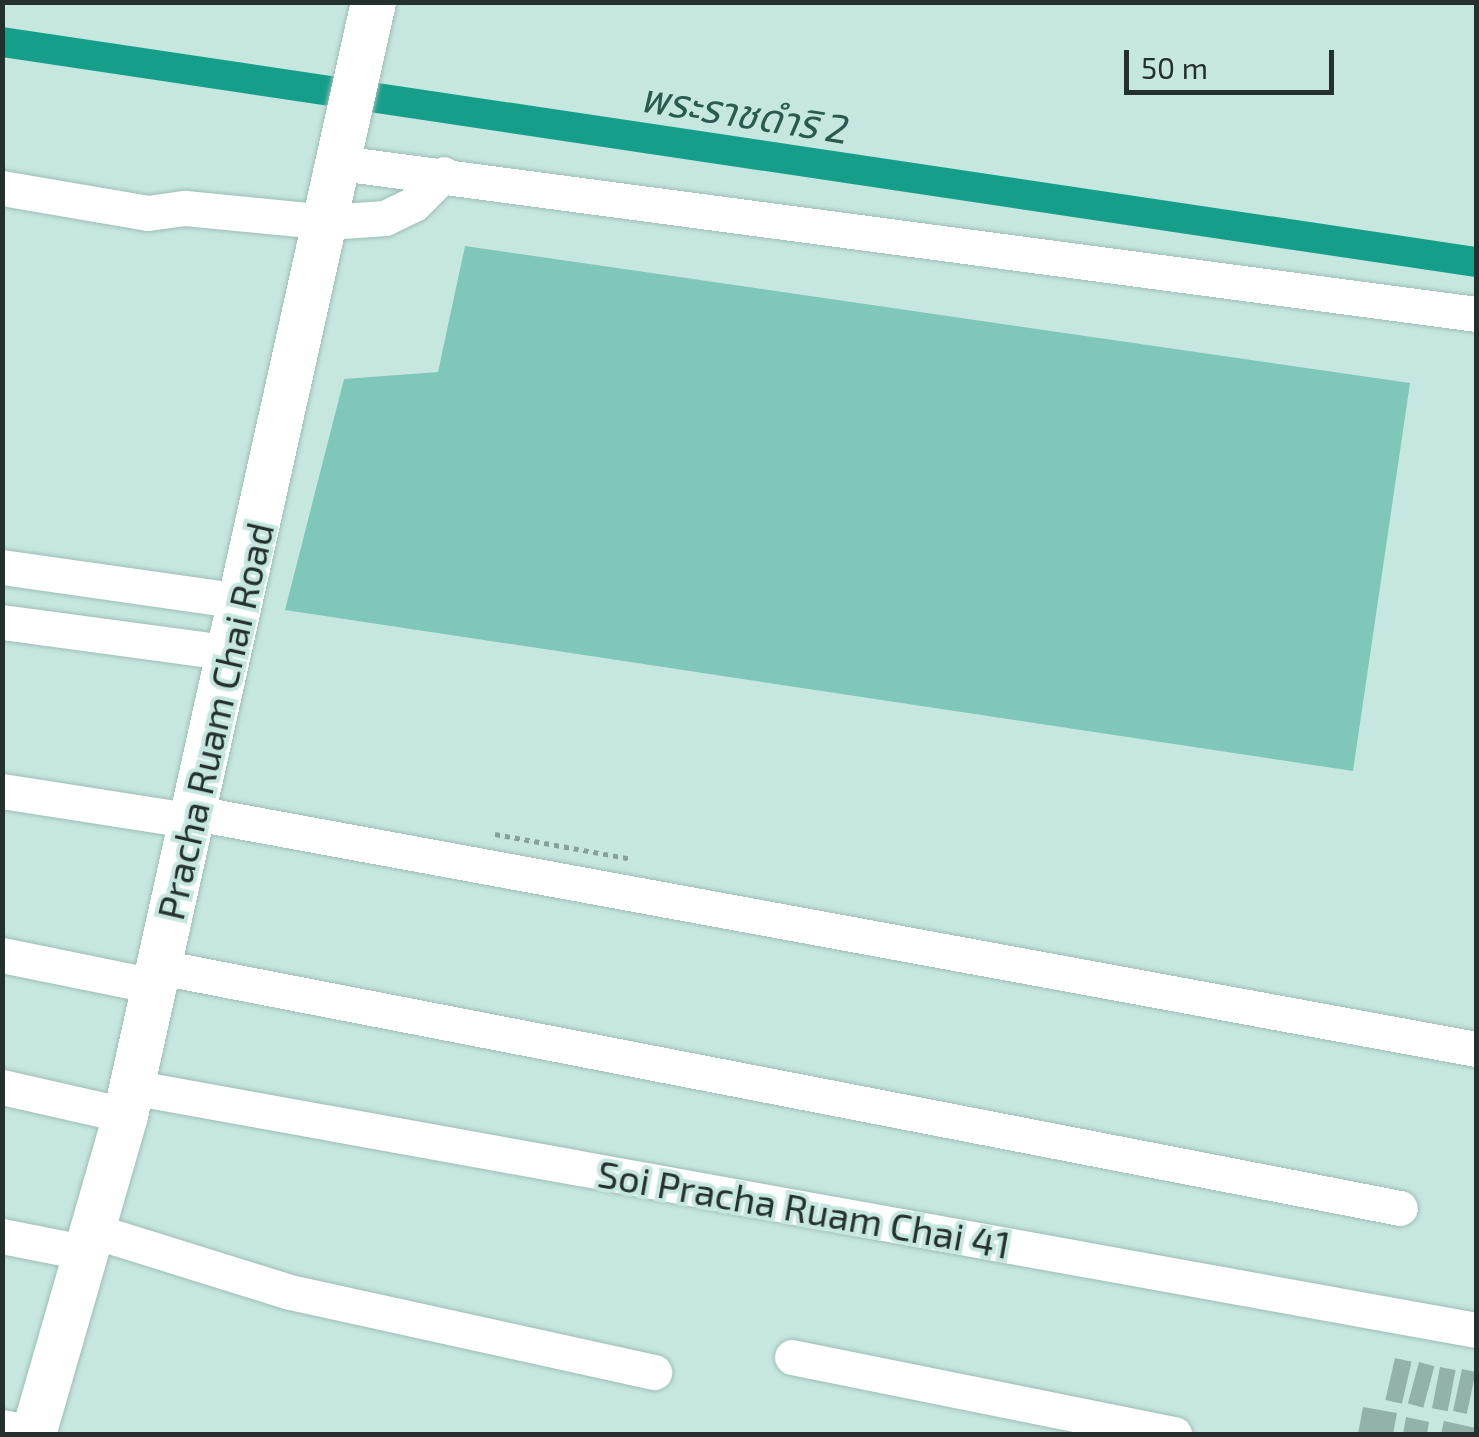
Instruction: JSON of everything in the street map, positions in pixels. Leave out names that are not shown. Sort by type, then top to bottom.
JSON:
[{"type":"main road","name":"Pracha Ruam Chai Road","points":[[23,1432],[91,1242],[128,1101],[374,2]]},
{"type":"street","points":[[341,151],[444,174],[752,222],[1476,314]]},
{"type":"street","points":[[2,188],[148,213],[186,208],[327,222],[385,218],[414,204],[444,174]]},
{"type":"street","points":[[2,567],[242,601]]},
{"type":"street","points":[[2,622],[230,653]]},
{"type":"street","points":[[2,791],[194,817],[1476,1049]]},
{"type":"street","points":[[2,955],[158,977],[1400,1208]]},
{"type":"street","name":"Soi Pracha Ruam Chai 41","points":[[2,1088],[128,1101],[1476,1330]]},
{"type":"street","points":[[2,1236],[91,1242],[290,1292],[654,1372]]},
{"type":"street","points":[[792,1356],[1174,1434]]},
{"type":"green space","points":[[465,246],[1410,383],[1353,771],[285,610],[344,379],[438,372]]},
{"type":"building","points":[[1395,1358],[1412,1362],[1402,1404],[1385,1400]]},
{"type":"building","points":[[1419,1362],[1434,1366],[1423,1408],[1408,1404]]},
{"type":"building","points":[[1440,1367],[1456,1370],[1448,1411],[1432,1408]]},
{"type":"building","points":[[1462,1369],[1476,1372],[1467,1414],[1453,1411]]},
{"type":"building","points":[[1363,1407],[1397,1413],[1393,1434],[1358,1434]]},
{"type":"building","points":[[1406,1417],[1429,1422],[1427,1434],[1403,1434]]},
{"type":"building","points":[[1444,1421],[1476,1428],[1476,1434],[1441,1434]]},
{"type":"waterway","name":"พระราชดำริ 2","points":[[2,42],[1476,262]]}]
